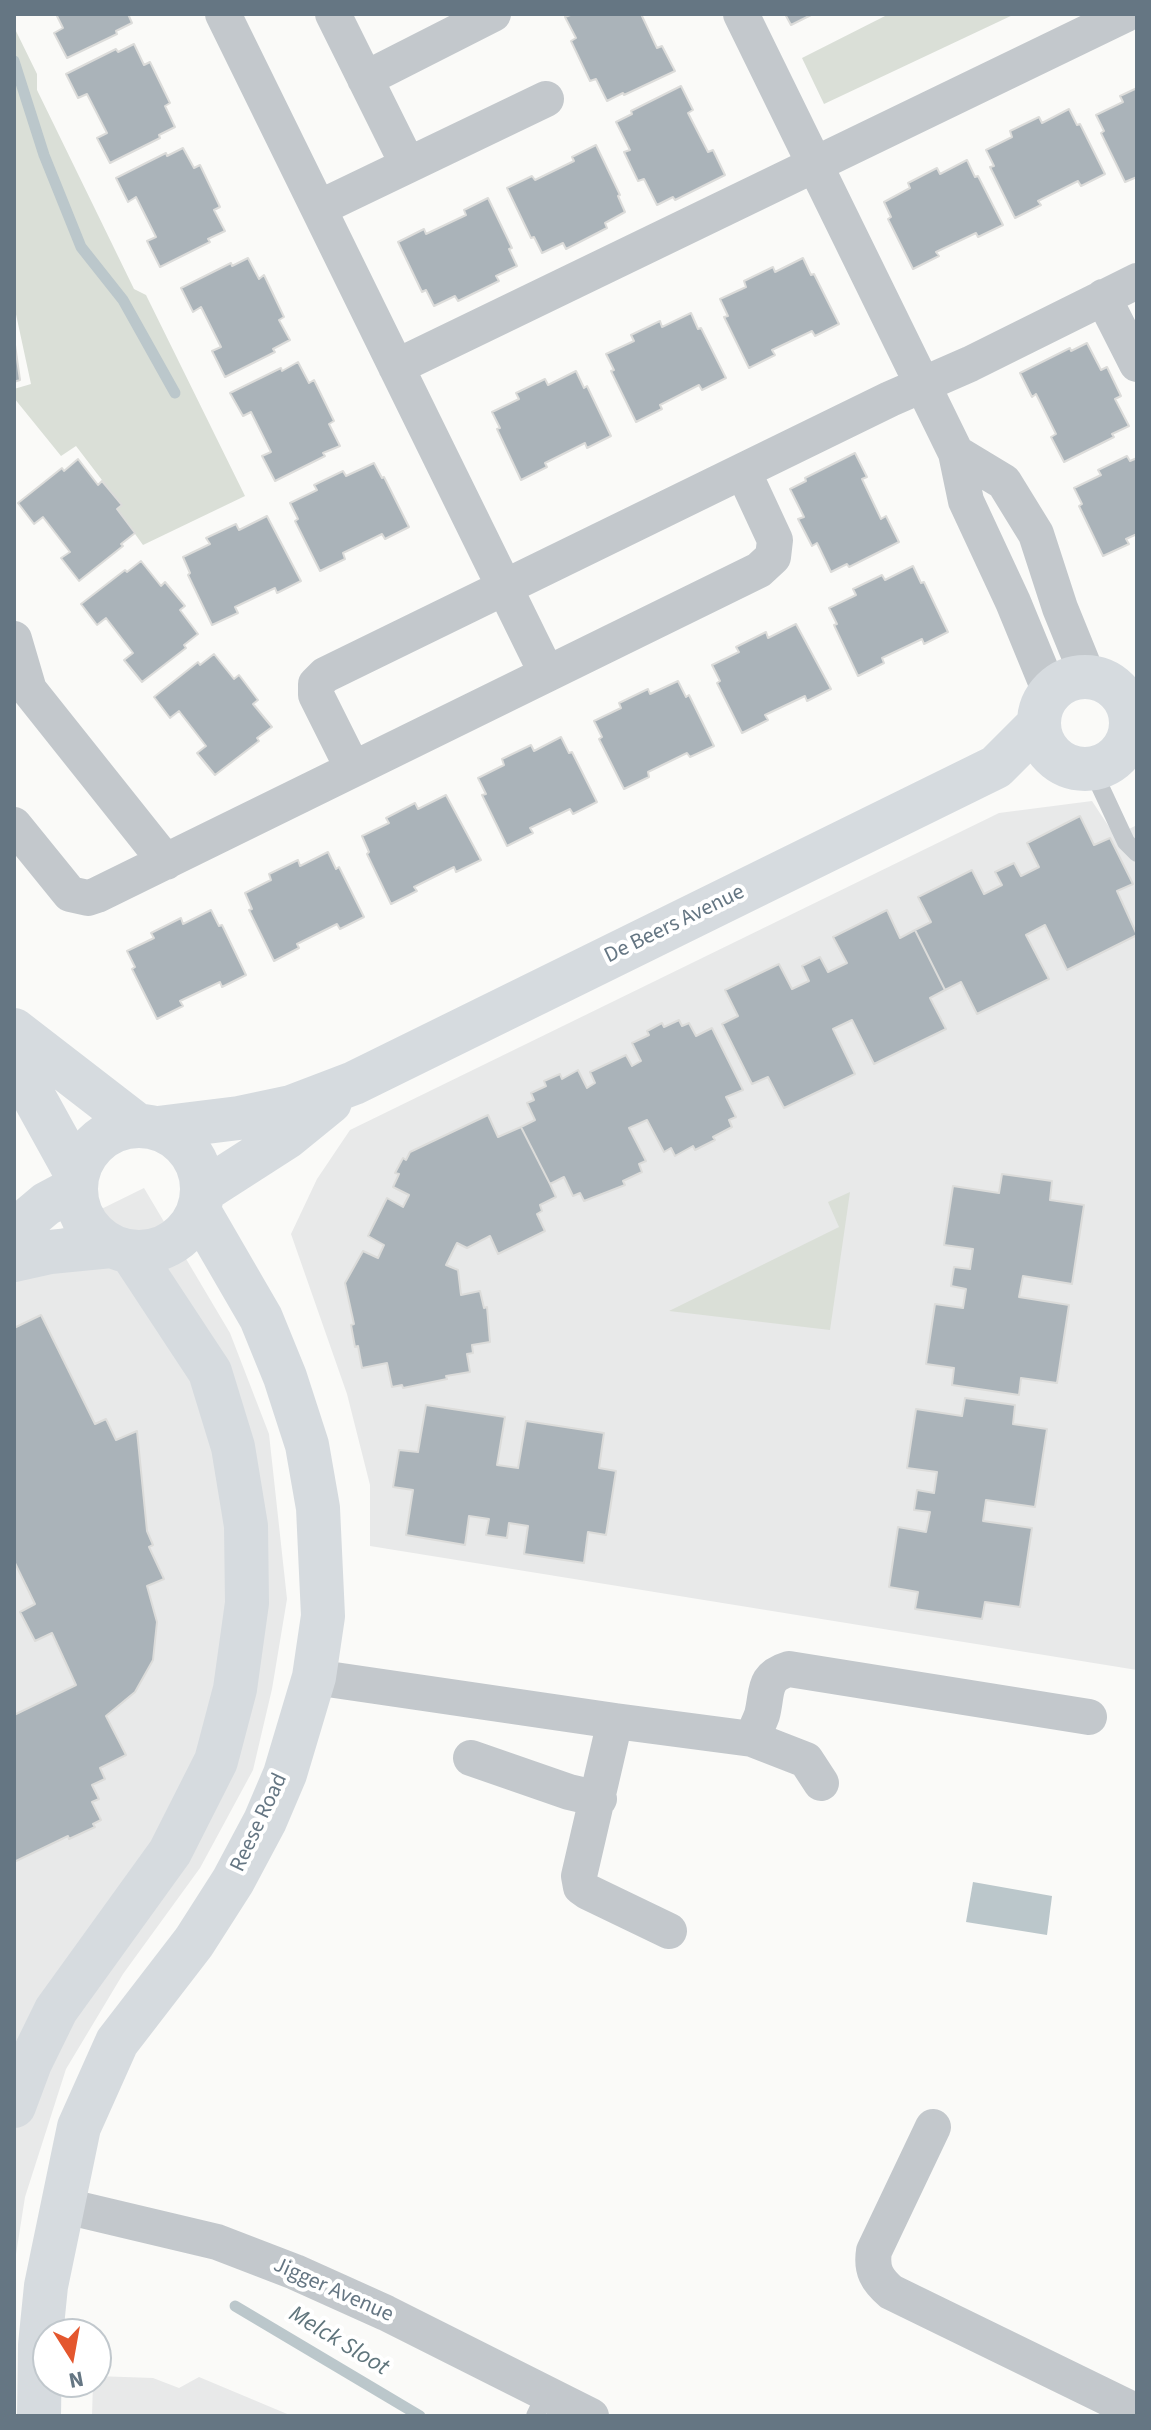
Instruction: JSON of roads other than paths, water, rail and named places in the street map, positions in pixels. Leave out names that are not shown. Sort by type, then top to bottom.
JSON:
[{"type":"street","points":[[223,14],[547,674]]},
{"type":"street","points":[[333,14],[408,165]]},
{"type":"street","points":[[365,79],[493,14]]},
{"type":"street","points":[[741,14],[956,453],[966,501],[1022,625],[1100,701],[1129,739],[1116,759],[1078,768],[1052,756],[1042,742],[1100,701]]},
{"type":"street","points":[[396,367],[1126,14]]},
{"type":"street","points":[[319,208],[546,99]]},
{"type":"street","points":[[353,769],[316,695],[316,684],[320,679],[1137,281]]},
{"type":"street","points":[[1103,297],[1137,364]]},
{"type":"street","points":[[956,453],[1004,482],[1036,534],[1060,608],[1100,701]]},
{"type":"street","points":[[14,825],[64,887],[79,898],[97,895],[166,862],[767,564],[773,557],[775,540],[743,471]]},
{"type":"street","points":[[1022,625],[1060,608]]},
{"type":"street","points":[[14,639],[29,690],[166,862]]},
{"type":"street","name":"De Beers Avenue","points":[[148,1126],[239,1118],[291,1107],[354,1083],[996,767],[1100,701]]},
{"type":"street","name":"De Beers Avenue","points":[[996,767],[1078,768]]},
{"type":"street","points":[[14,1030],[148,1126],[177,1137],[191,1152],[201,1170],[201,1201],[188,1229],[172,1243],[152,1251],[50,1252],[14,1260]]},
{"type":"street","points":[[14,1061],[76,1181],[81,1216],[93,1233],[121,1249],[210,1372],[233,1447],[246,1526],[247,1603],[235,1689],[216,1761],[170,1852],[56,2010],[30,2063],[14,2106]]},
{"type":"street","name":"De Beers Avenue","points":[[201,1201],[354,1083]]},
{"type":"street","points":[[14,1231],[76,1181],[85,1155],[99,1139],[117,1129],[148,1126]]},
{"type":"street","name":"Reese Road","points":[[39,2416],[40,2345],[46,2286],[79,2127],[117,2042],[194,1942],[233,1881],[265,1821],[285,1774],[314,1677],[323,1616],[318,1508],[307,1445],[285,1377],[261,1318],[201,1201]]},
{"type":"street","points":[[752,1739],[762,1715],[767,1685],[775,1673],[789,1669],[1089,1717]]},
{"type":"street","points":[[314,1677],[752,1739],[806,1760],[821,1783]]},
{"type":"street","points":[[615,1721],[579,1876],[581,1887],[669,1931]]},
{"type":"street","points":[[471,1758],[569,1792],[599,1799]]},
{"type":"street","points":[[933,2127],[874,2251],[872,2264],[880,2283],[891,2292],[1137,2412]]},
{"type":"street","name":"Jigger Avenue","points":[[61,2205],[217,2242],[295,2272],[386,2313],[540,2405],[591,2416]]},
{"type":"lane","points":[[1078,768],[1126,842],[1137,853]]},
{"type":"waterway","points":[[14,61],[44,155],[81,247],[123,300],[175,393]]},
{"type":"waterway","name":"Melck Sloot","points":[[235,2306],[420,2416]]}]
